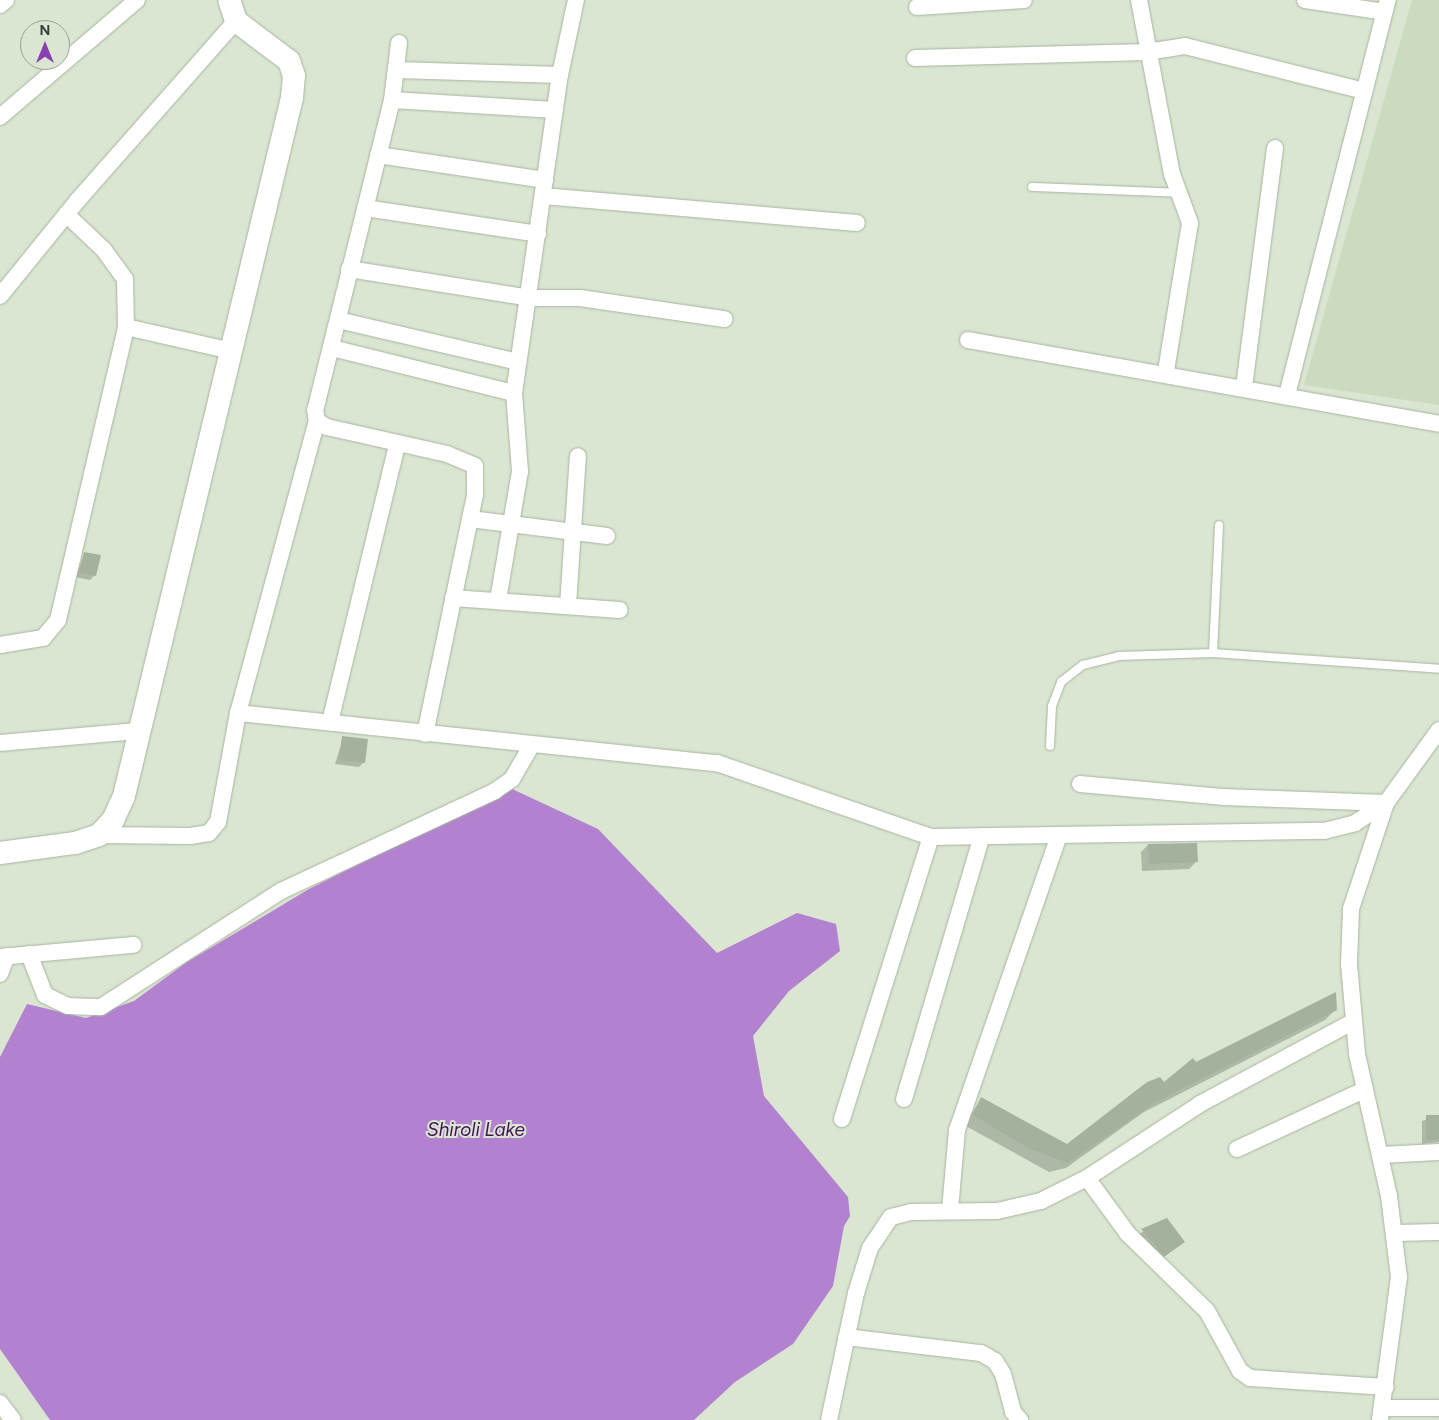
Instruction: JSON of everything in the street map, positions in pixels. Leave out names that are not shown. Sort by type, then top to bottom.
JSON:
[{"type":"street","points":[[0,5],[6,0]]},
{"type":"street","points":[[0,117],[136,0]]},
{"type":"street","points":[[99,835],[113,820],[124,796],[137,731],[232,350],[294,76],[289,61],[274,46],[236,21],[229,0]]},
{"type":"street","points":[[498,600],[507,524],[520,471],[514,393],[518,362],[530,298],[560,75],[576,0]]},
{"type":"street","points":[[917,8],[1024,0]]},
{"type":"street","points":[[1139,0],[1147,52],[1180,193],[1190,223],[1188,248],[1166,372]]},
{"type":"street","points":[[1287,395],[1386,6],[1305,0]]},
{"type":"street","points":[[0,296],[66,214],[236,21]]},
{"type":"street","points":[[0,853],[75,843],[99,835],[209,833],[218,822],[238,713],[316,421],[317,393],[332,348],[349,269],[392,100],[399,43]]},
{"type":"street","points":[[915,58],[1147,52],[1185,46],[1364,90]]},
{"type":"street","points":[[397,70],[560,75]]},
{"type":"street","points":[[392,100],[555,110]]},
{"type":"street","points":[[1244,387],[1275,148]]},
{"type":"street","points":[[378,155],[544,188],[857,223]]},
{"type":"street","points":[[364,208],[538,234]]},
{"type":"street","points":[[0,645],[43,638],[58,620],[126,327],[126,279],[104,250],[66,214]]},
{"type":"street","points":[[349,269],[530,298],[580,298],[724,319]]},
{"type":"street","points":[[338,320],[518,362]]},
{"type":"street","points":[[126,327],[232,350]]},
{"type":"street","points":[[968,340],[1166,372],[1439,424]]},
{"type":"street","points":[[332,348],[514,393]]},
{"type":"street","points":[[316,421],[396,446],[447,454],[475,466],[478,480],[425,734]]},
{"type":"street","points":[[330,722],[396,446]]},
{"type":"street","points":[[568,605],[578,456]]},
{"type":"street","points":[[470,519],[607,536]]},
{"type":"street","points":[[453,598],[620,610]]},
{"type":"street","points":[[238,713],[425,734],[718,763],[931,837],[1324,831],[1355,823],[1386,803]]},
{"type":"street","points":[[1439,730],[1386,803],[1351,909],[1352,1022],[1364,1090],[1380,1155],[1395,1233],[1399,1277],[1381,1414],[1439,1408]]},
{"type":"street","points":[[0,743],[137,731]]},
{"type":"street","points":[[29,954],[45,994],[68,1006],[101,1007],[281,891],[496,791],[512,779],[532,745]]},
{"type":"street","points":[[1080,784],[1224,797],[1386,803]]},
{"type":"street","points":[[950,1210],[958,1130],[1060,835]]},
{"type":"street","points":[[904,1099],[982,836]]},
{"type":"street","points":[[842,1119],[931,837]]},
{"type":"street","points":[[0,974],[3,956],[133,945]]},
{"type":"street","points":[[829,1420],[846,1337],[870,1248],[880,1228],[891,1217],[950,1210],[997,1211],[1041,1201],[1087,1178],[1200,1104],[1352,1022]]},
{"type":"street","points":[[1236,1149],[1364,1090]]},
{"type":"street","points":[[1380,1155],[1439,1152]]},
{"type":"street","points":[[1087,1178],[1128,1234],[1207,1311],[1240,1371],[1250,1378],[1386,1387]]},
{"type":"street","points":[[1395,1233],[1439,1232]]},
{"type":"street","points":[[846,1337],[981,1353],[995,1361],[1003,1374],[1013,1412],[1020,1420]]},
{"type":"street","points":[[0,1403],[13,1420]]},
{"type":"lane","points":[[1032,187],[1180,193]]},
{"type":"lane","points":[[1213,654],[1219,525]]},
{"type":"lane","points":[[1050,746],[1052,706],[1061,682],[1083,665],[1119,656],[1213,654],[1439,668]]},
{"type":"shaded area","points":[[1412,0],[1439,0],[1439,405],[1304,385]]},
{"type":"water","name":"Shiroli Lake","points":[[510,788],[598,829],[717,953],[797,913],[836,924],[840,951],[789,991],[753,1036],[764,1096],[848,1197],[850,1216],[844,1226],[833,1286],[793,1344],[735,1382],[694,1420],[50,1420],[0,1349],[0,1057],[27,1004],[86,1018],[134,1001],[187,962],[309,889]]},
{"type":"building","points":[[84,552],[101,555],[96,576],[79,573]]},
{"type":"building","points":[[342,736],[368,739],[365,763],[339,760]]},
{"type":"building","points":[[1197,843],[1198,862],[1149,864],[1148,844]]},
{"type":"building","points":[[1336,992],[1337,1010],[1156,1102],[1068,1163],[1028,1148],[973,1115],[981,1097],[1067,1144],[1147,1082],[1160,1077],[1164,1082],[1193,1058],[1196,1062]]},
{"type":"building","points":[[1426,1115],[1439,1115],[1439,1140],[1426,1140]]},
{"type":"building","points":[[1167,1218],[1185,1242],[1165,1256],[1141,1229]]}]
